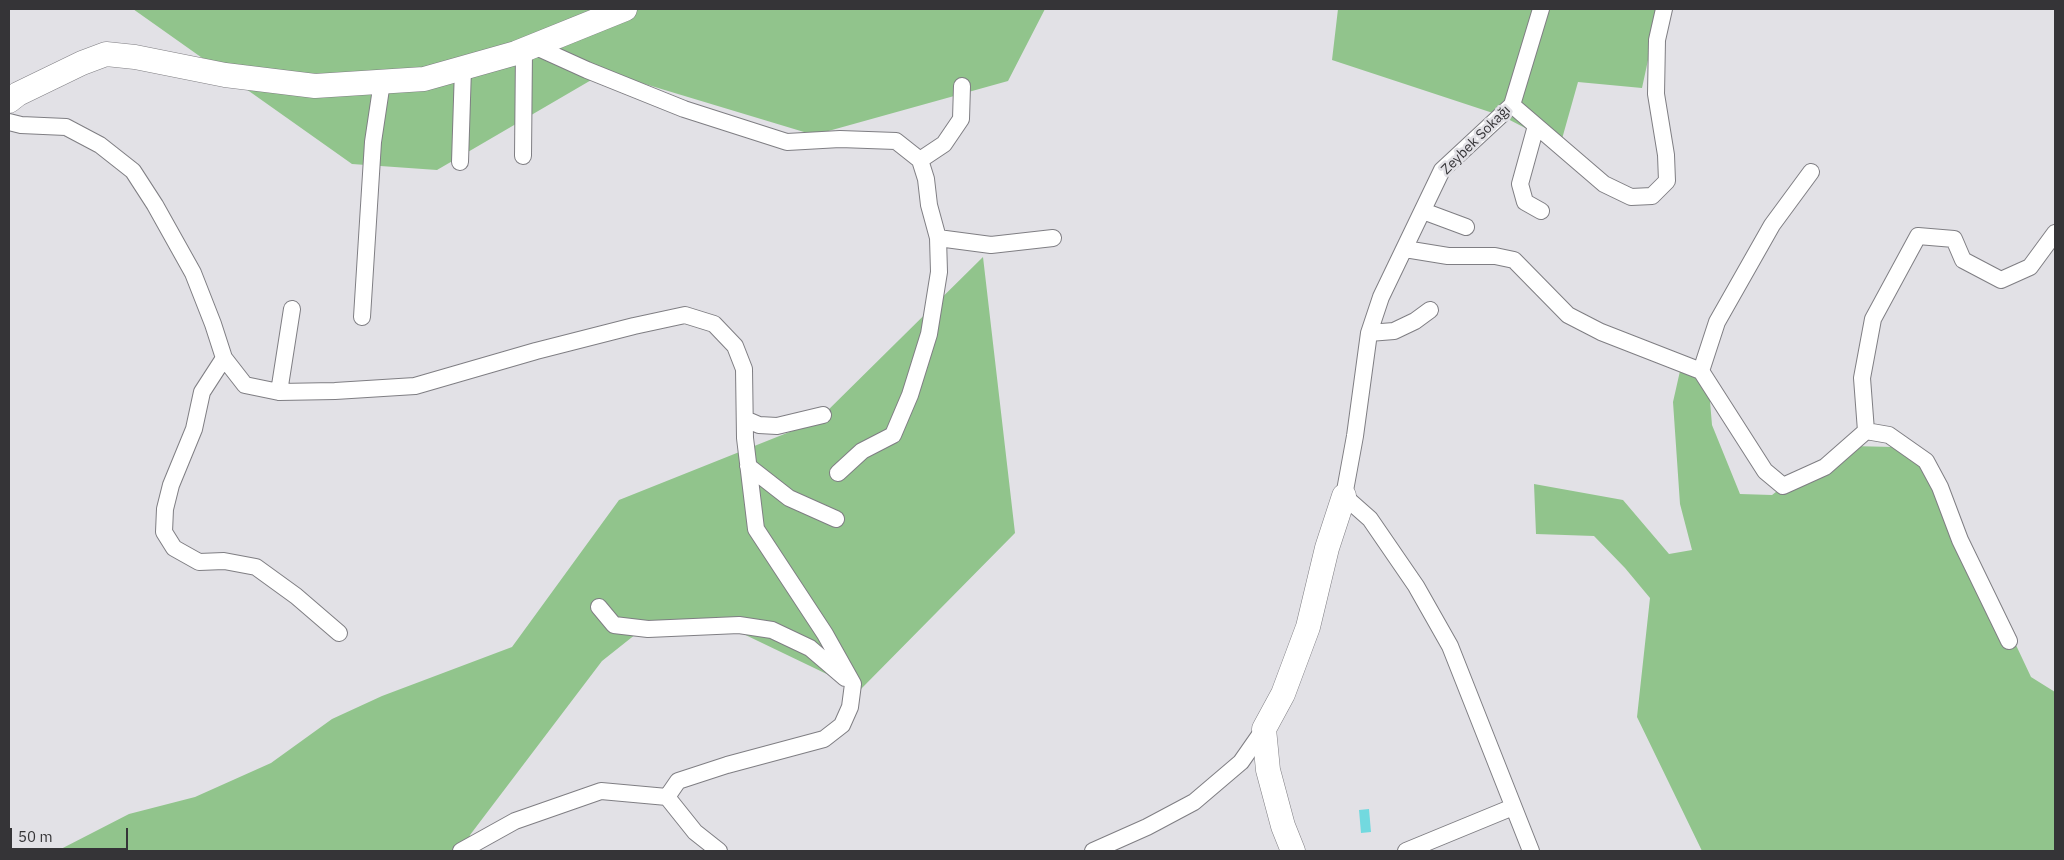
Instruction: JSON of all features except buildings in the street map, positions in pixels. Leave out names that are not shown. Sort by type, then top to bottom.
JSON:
[{"type":"street","points":[[9,101],[18,94],[82,63],[106,54],[135,57],[225,75],[316,86],[424,79],[529,48],[625,9]]},
{"type":"street","name":"Zeybek Sokağı","points":[[1344,496],[1370,333],[1381,297],[1442,170],[1512,105],[1541,9]]},
{"type":"street","points":[[1512,105],[1604,184],[1631,197],[1652,196],[1667,181],[1662,126],[1656,94],[1656,40],[1664,9]]},
{"type":"street","points":[[523,156],[529,48]]},
{"type":"street","points":[[529,48],[684,109],[787,142],[840,139],[896,141],[920,160],[926,179],[929,205],[938,238],[939,272],[929,334],[910,395],[892,435],[862,451],[838,473]]},
{"type":"street","points":[[460,162],[463,68]]},
{"type":"street","points":[[362,317],[373,142],[382,82]]},
{"type":"street","points":[[920,160],[944,144],[961,119],[962,86]]},
{"type":"street","points":[[9,122],[21,125],[66,127],[100,145],[133,171],[155,205],[193,273],[224,358],[245,385],[279,392],[335,392],[415,386],[554,347],[685,315],[714,324],[735,346],[744,369],[748,466],[756,530],[825,634],[853,684],[850,707],[842,725],[824,738],[727,765],[678,781],[667,797]]},
{"type":"street","points":[[1536,126],[1520,184],[1526,202],[1541,211]]},
{"type":"street","points":[[1701,372],[1717,322],[1772,225],[1811,172]]},
{"type":"street","points":[[1423,212],[1466,228]]},
{"type":"street","points":[[1866,431],[1862,378],[1873,319],[1918,236],[1954,239],[1962,260],[2000,280],[2030,267],[2055,233]]},
{"type":"street","points":[[938,238],[991,245],[1053,238]]},
{"type":"street","points":[[1405,250],[1448,256],[1495,256],[1514,260],[1568,315],[1601,332],[1701,372],[1765,471],[1783,486],[1825,468],[1866,431]]},
{"type":"street","points":[[279,392],[292,309]]},
{"type":"street","points":[[1370,333],[1394,331],[1415,321],[1430,310]]},
{"type":"street","points":[[224,358],[202,392],[194,429],[171,485],[164,509],[164,532],[174,548],[199,562],[224,561],[256,567],[296,596],[339,633]]},
{"type":"street","points":[[745,419],[759,426],[777,426],[823,415]]},
{"type":"street","points":[[1866,431],[1889,435],[1926,461],[1940,487],[1960,540],[2009,641]]},
{"type":"street","points":[[748,466],[789,498],[836,519]]},
{"type":"street","points":[[1094,851],[1147,827],[1194,802],[1241,762],[1264,729],[1283,694],[1308,627],[1327,548],[1344,496],[1370,519],[1416,586],[1450,646],[1531,851]]},
{"type":"street","points":[[599,608],[614,625],[648,629],[739,625],[772,630],[810,648],[853,684]]},
{"type":"street","points":[[1264,729],[1268,770],[1283,826],[1293,851]]},
{"type":"street","points":[[461,851],[516,821],[601,791],[667,797],[695,832],[719,851]]},
{"type":"street","points":[[1406,851],[1513,807]]},
{"type":"green space","points":[[133,9],[1045,9],[1008,81],[814,135],[605,72],[437,170],[352,164]]},
{"type":"green space","points":[[1338,9],[1659,9],[1642,88],[1578,82],[1560,146],[1502,116],[1332,60]]},
{"type":"green space","points":[[983,257],[1015,533],[860,690],[733,629],[641,630],[602,661],[470,835],[466,851],[57,851],[129,814],[195,797],[271,763],[332,719],[382,696],[512,647],[619,500],[817,421]]},
{"type":"green space","points":[[1680,371],[1708,377],[1712,425],[1740,494],[1772,495],[1815,462],[1850,446],[1894,447],[1927,456],[2031,677],[2055,692],[2055,851],[1702,851],[1637,717],[1650,598],[1625,568],[1594,536],[1536,534],[1534,484],[1623,500],[1669,554],[1692,550],[1680,504],[1673,402]]},
{"type":"water","points":[[1369,809],[1371,832],[1361,833],[1359,810]]}]
